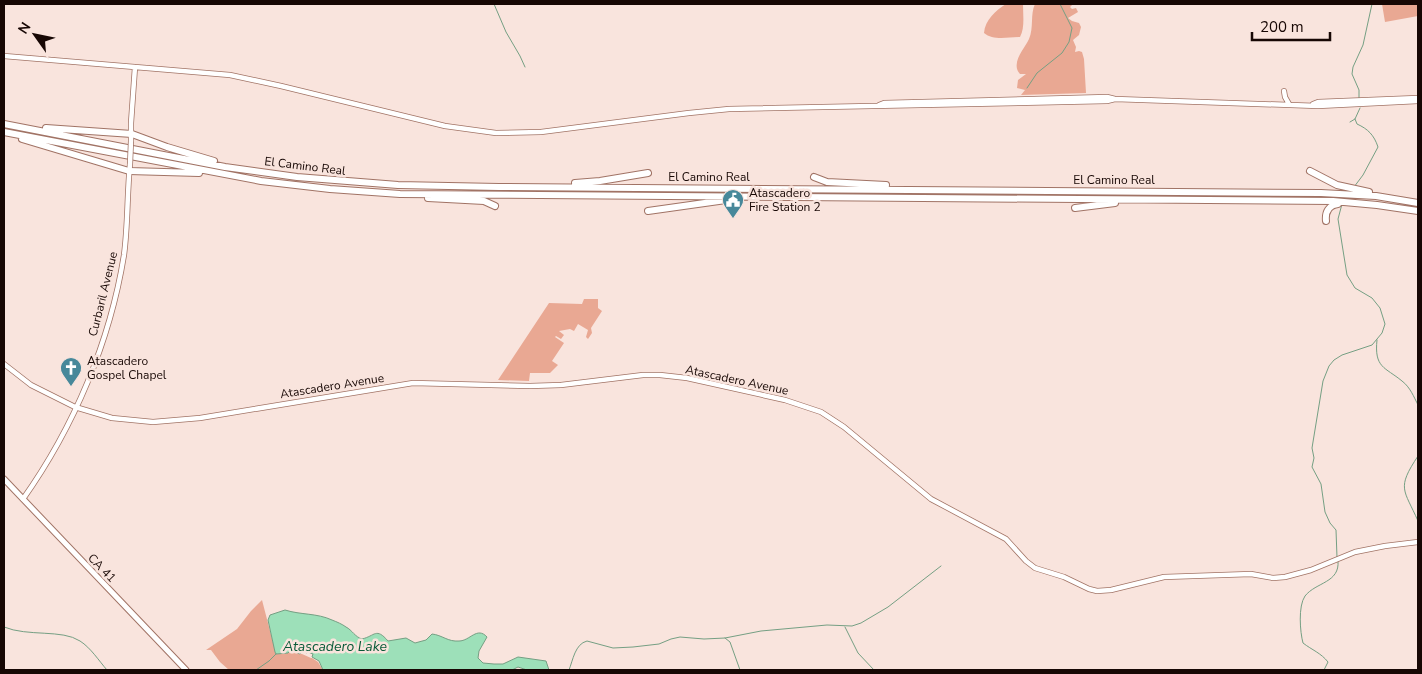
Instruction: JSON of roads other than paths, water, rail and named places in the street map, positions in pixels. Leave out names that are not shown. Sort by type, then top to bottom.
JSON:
[{"type":"highway","points":[[5,124],[74,131],[132,134],[180,151],[252,171]]},
{"type":"highway","name":"El Camino Real","points":[[5,124],[252,171],[365,184],[1321,192],[1390,198],[1418,203]]},
{"type":"highway","points":[[4,133],[130,167],[214,173]]},
{"type":"highway","name":"El Camino Real","points":[[4,133],[214,173],[302,186],[400,194],[1170,199],[1344,202],[1418,212]]},
{"type":"highway","points":[[1310,171],[1337,185],[1390,198]]},
{"type":"highway","points":[[524,186],[600,181],[648,173]]},
{"type":"highway","points":[[814,177],[827,182],[932,189]]},
{"type":"highway","points":[[400,194],[440,199],[484,201],[495,206]]},
{"type":"highway","points":[[648,211],[748,197]]},
{"type":"highway","points":[[1074,208],[1170,199]]},
{"type":"highway","points":[[1326,220],[1327,210],[1334,204],[1411,210]]},
{"type":"main road","points":[[4,56],[237,76],[437,125],[491,133],[547,131],[719,110],[879,105],[884,107],[1044,103],[1107,101],[1115,99],[1312,104],[1318,102],[1418,98]]},
{"type":"main road","name":"Curbaril Avenue","points":[[23,499],[48,461],[76,408],[101,346],[116,290],[124,254],[135,107],[135,66]]},
{"type":"main road","points":[[1284,91],[1289,104]]},
{"type":"main road","points":[[1312,104],[1318,106],[1418,101]]},
{"type":"main road","name":"Atascadero Avenue","points":[[4,364],[48,396],[76,408],[112,418],[153,422],[173,422],[413,383],[545,386],[643,375],[673,376],[785,400],[821,412],[844,427],[931,499],[1006,539],[1032,566],[1093,590],[1110,590],[1164,577],[1251,574],[1273,578],[1285,577],[1310,570],[1355,552],[1418,542]]},
{"type":"main road","name":"CA 41","points":[[4,479],[186,670]]},
{"type":"water","name":"Atascadero Lake","points":[[285,610],[326,618],[343,625],[362,639],[378,633],[388,641],[406,638],[415,643],[426,640],[432,634],[459,641],[480,633],[487,637],[479,651],[478,658],[483,663],[503,664],[518,657],[546,661],[549,670],[527,670],[518,667],[512,670],[323,670],[319,661],[312,657],[313,654],[302,651],[300,654],[293,651],[295,646],[288,653],[276,654],[268,620],[270,615]]},
{"type":"waterway","points":[[494,4],[506,32],[525,67]]},
{"type":"waterway","points":[[1027,88],[1037,73],[1062,53],[1069,42],[1072,28],[1060,4]]},
{"type":"waterway","points":[[1359,98],[1359,90],[1352,74],[1353,67],[1363,45],[1372,4]]},
{"type":"waterway","points":[[1350,122],[1355,119],[1360,108]]},
{"type":"waterway","points":[[1354,187],[1363,175],[1378,147],[1375,139],[1357,124],[1355,119]]},
{"type":"waterway","points":[[1337,557],[1336,530],[1325,512],[1321,484],[1312,467],[1314,458],[1312,448],[1323,381],[1329,366],[1334,360],[1342,355],[1372,345],[1382,333],[1385,324],[1380,308],[1372,298],[1355,288],[1347,275],[1338,219],[1342,204]]},
{"type":"waterway","points":[[1377,340],[1379,362],[1407,386],[1418,405]]},
{"type":"waterway","points":[[1418,456],[1407,476],[1404,489],[1418,521]]},
{"type":"waterway","points":[[1324,670],[1328,662],[1303,643],[1300,612],[1305,596],[1335,574],[1338,568],[1338,561]]},
{"type":"waterway","points":[[569,670],[577,649],[587,641],[613,648],[633,647],[659,644],[680,637],[725,638],[761,631],[827,625],[852,626],[861,623],[888,607],[941,566]]},
{"type":"waterway","points":[[4,627],[23,632],[73,637],[88,647],[107,670]]},
{"type":"waterway","points":[[845,627],[858,653],[874,670]]},
{"type":"waterway","points":[[725,638],[730,642],[740,670]]},
{"type":"waterway","points":[[256,670],[276,654]]},
{"type":"place","name":"Atascadero Fire Station 2","points":[[733,219]]},
{"type":"place","name":"Atascadero Gospel Chapel","points":[[71,387]]}]
